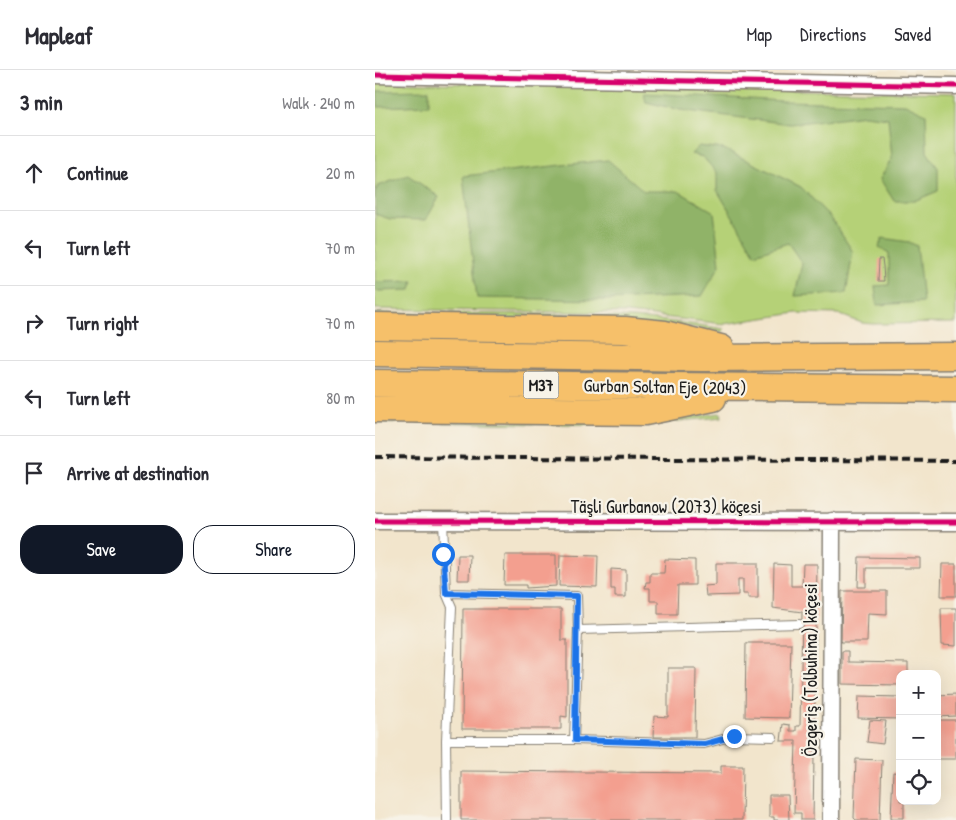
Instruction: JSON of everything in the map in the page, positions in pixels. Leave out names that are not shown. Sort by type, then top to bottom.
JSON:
[{"type":"highway","points":[[375,326],[625,330],[665,334],[755,357]]},
{"type":"highway","name":"Gurban Soltan Eje (2043)","points":[[375,353],[703,358],[956,356]]},
{"type":"highway","name":"Gurban Soltan Eje (2043)","points":[[375,383],[956,389]]},
{"type":"highway","points":[[375,410],[645,412],[753,388]]},
{"type":"street","points":[[375,74],[480,73],[956,86]]},
{"type":"street","name":"Täşli Gurbanow (2073) köçesi","points":[[375,521],[956,522]]},
{"type":"street","name":"Özgeriş (Tolbuhina) köçesi","points":[[831,820],[832,521]]},
{"type":"lane","points":[[443,521],[446,593],[452,607],[446,740],[447,820]]},
{"type":"lane","points":[[446,593],[577,596],[575,740]]},
{"type":"lane","points":[[578,630],[799,624]]},
{"type":"lane","points":[[446,740],[575,740],[705,744],[734,736],[773,737]]},
{"type":"green space","points":[[375,82],[956,93],[956,323],[873,324],[862,323],[838,314],[796,313],[724,324],[627,313],[375,309]]},
{"type":"green space","points":[[429,90],[429,105],[378,107],[377,91]]},
{"type":"green space","points":[[644,93],[783,101],[905,104],[926,114],[927,152],[938,168],[938,191],[914,201],[894,201],[880,179],[892,158],[888,118],[865,115],[790,124],[680,110],[646,102]]},
{"type":"green space","points":[[699,146],[724,149],[801,187],[831,218],[853,252],[846,293],[795,296],[802,263],[788,243],[755,254],[717,190],[717,173],[703,157],[691,154]]},
{"type":"green space","points":[[608,160],[644,191],[678,191],[714,212],[720,265],[702,296],[606,300],[477,298],[463,176]]},
{"type":"green space","points":[[408,175],[439,197],[426,220],[390,219],[375,214],[375,192],[378,186]]},
{"type":"green space","points":[[882,238],[909,242],[917,246],[923,302],[877,305],[875,286],[889,285],[889,253],[879,247]]},
{"type":"green space","points":[[413,281],[411,290],[375,291],[375,282]]},
{"type":"green space","points":[[375,313],[550,314],[638,318],[724,329],[723,332],[685,326],[375,316]]},
{"type":"green space","points":[[721,413],[722,417],[635,425],[375,422],[652,421]]},
{"type":"building","points":[[879,259],[882,259],[884,281],[878,281]]},
{"type":"building","points":[[458,555],[470,555],[469,580],[457,580]]},
{"type":"building","points":[[505,555],[556,555],[556,586],[526,588],[526,585],[504,585]]},
{"type":"building","points":[[560,555],[598,556],[597,587],[559,586]]},
{"type":"building","points":[[859,557],[920,558],[920,568],[866,568],[866,587],[858,587]]},
{"type":"building","points":[[665,559],[695,560],[695,585],[678,585],[677,614],[658,614],[658,601],[650,601],[650,588],[645,588],[646,582],[650,582],[650,573],[664,573]]},
{"type":"building","points":[[716,563],[758,563],[758,598],[748,598],[748,594],[743,594],[743,579],[738,579],[738,595],[706,596],[705,586],[716,585]]},
{"type":"building","points":[[774,564],[791,565],[791,586],[802,586],[803,564],[817,564],[813,820],[801,820],[801,813],[794,813],[796,741],[781,741],[783,724],[790,725],[790,731],[796,731],[796,726],[800,726],[802,612],[773,608]]},
{"type":"building","points":[[942,564],[956,564],[956,596],[941,596]]},
{"type":"building","points":[[611,569],[626,570],[626,597],[615,597],[615,589],[611,589]]},
{"type":"building","points":[[842,591],[887,591],[887,614],[868,613],[867,642],[841,642]]},
{"type":"building","points":[[941,608],[956,608],[956,646],[942,645]]},
{"type":"building","points":[[463,609],[561,609],[561,640],[567,640],[567,717],[561,716],[561,729],[462,729]]},
{"type":"building","points":[[746,643],[791,643],[789,718],[745,717]]},
{"type":"building","points":[[842,651],[848,651],[848,662],[908,663],[908,670],[896,670],[896,685],[842,684]]},
{"type":"building","points":[[668,668],[696,668],[695,737],[653,737],[654,716],[668,717]]},
{"type":"building","points":[[956,694],[956,716],[941,717],[941,695]]},
{"type":"building","points":[[859,696],[896,697],[896,719],[858,718]]},
{"type":"building","points":[[870,720],[886,721],[883,744],[867,742]]},
{"type":"building","points":[[941,720],[956,720],[956,759],[941,759]]},
{"type":"building","points":[[856,759],[882,760],[880,820],[856,820],[854,818]]},
{"type":"building","points":[[721,766],[743,766],[742,820],[461,820],[461,771],[721,773]]},
{"type":"building","points":[[893,772],[896,772],[896,805],[904,805],[904,818],[891,818]]},
{"type":"building","points":[[769,795],[788,795],[789,820],[774,820],[774,817],[769,817]]},
{"type":"railway","points":[[375,457],[956,461]]},
{"type":"cycle path","points":[[375,75],[956,86]]},
{"type":"cycle path","points":[[375,521],[956,522]]},
{"type":"route","points":[[443,554],[446,593],[577,596],[575,740],[705,744],[734,736]]}]
